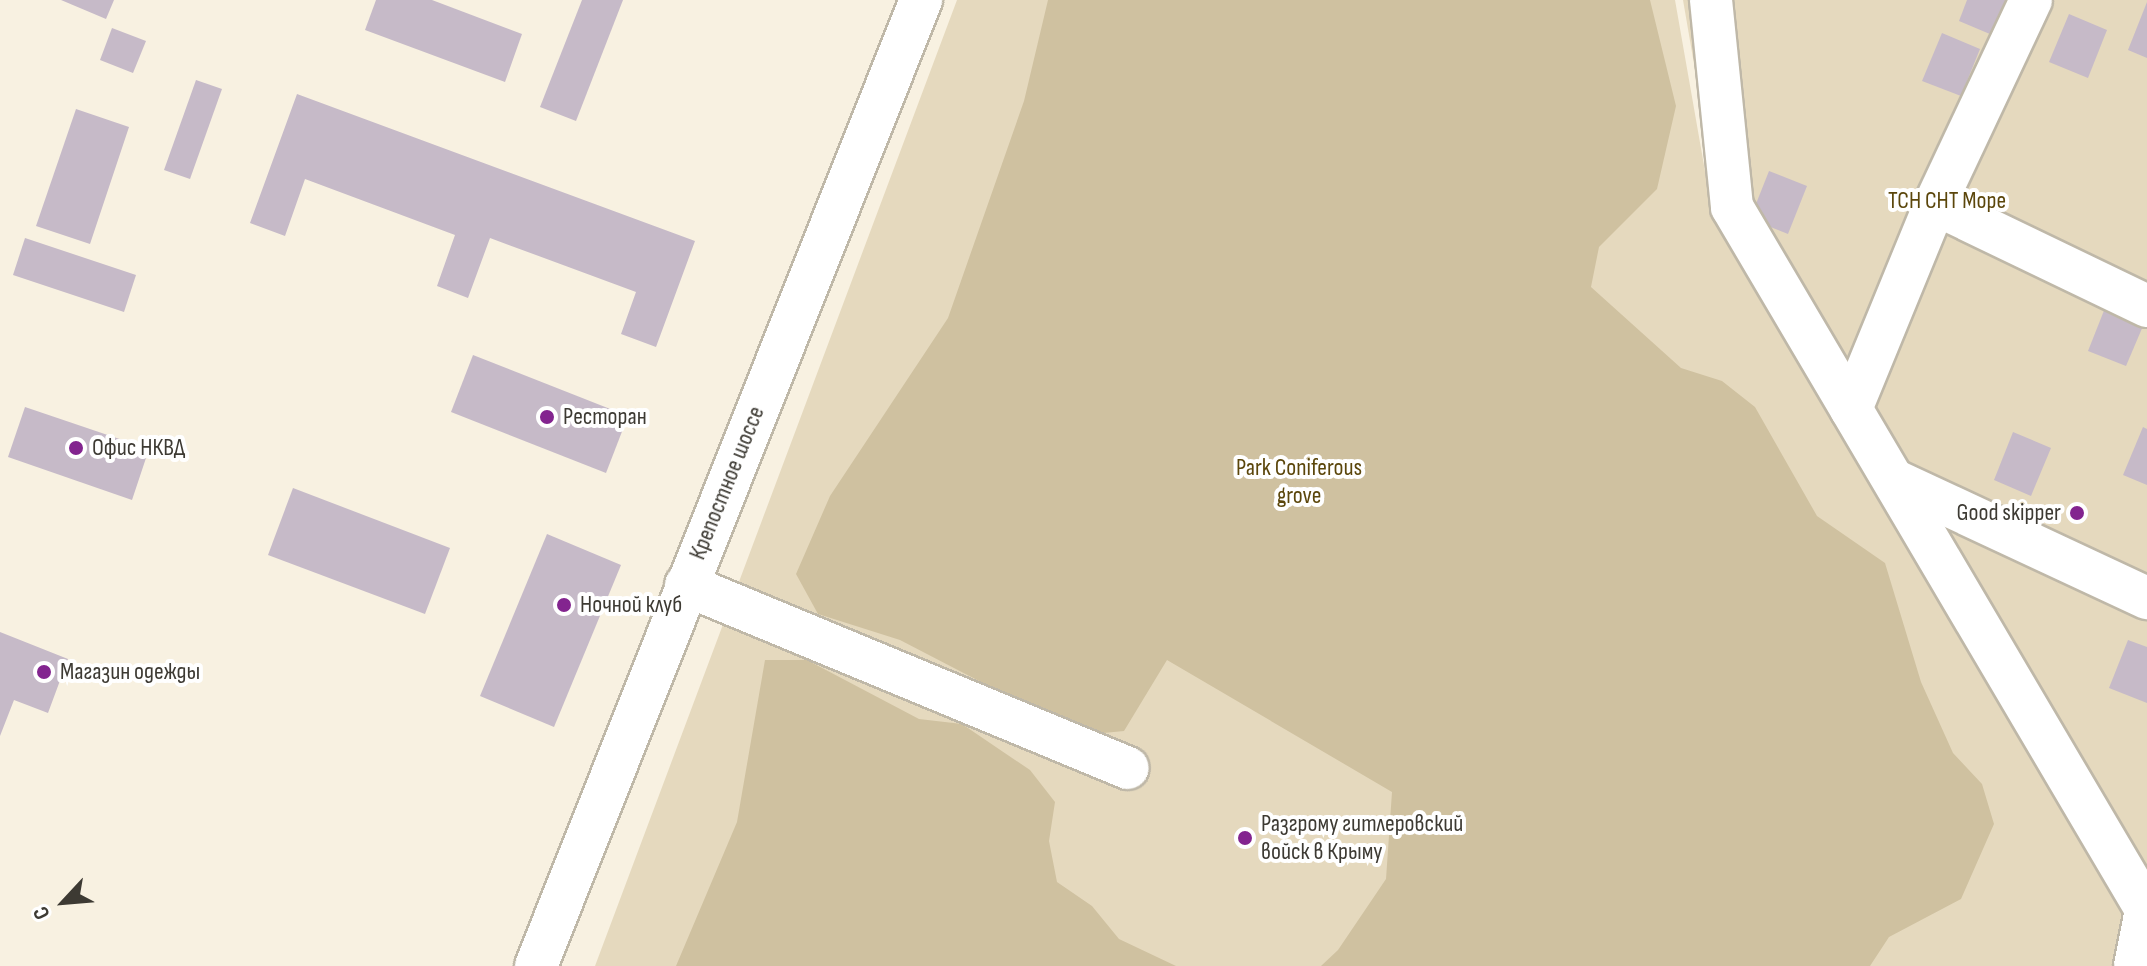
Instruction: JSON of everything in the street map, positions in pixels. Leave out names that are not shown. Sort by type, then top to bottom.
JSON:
[{"type":"street","name":"Крепостное шоссе","points":[[536,966],[921,0]]},
{"type":"street","points":[[1711,0],[1732,207],[1851,409],[1898,482],[2146,910],[2135,966]]},
{"type":"street","points":[[1851,409],[1935,204],[2031,0]]},
{"type":"street","points":[[1935,204],[2147,306]]},
{"type":"street","points":[[1898,482],[2147,598]]},
{"type":"street","points":[[686,585],[1128,768]]},
{"type":"green space","name":"Park Coniferous grove","points":[[957,0],[1675,0],[1712,211],[2133,932],[2122,966],[595,966]]},
{"type":"green space","name":"Park Coniferous grove","points":[[1048,0],[1650,0],[1676,106],[1657,189],[1599,247],[1591,287],[1681,368],[1722,381],[1755,407],[1817,516],[1885,563],[1921,682],[1953,753],[1982,784],[1994,824],[1961,899],[1889,937],[1870,966],[1321,966],[1338,950],[1386,879],[1392,792],[1167,660],[1124,731],[1083,735],[900,640],[818,614],[796,574],[830,496],[948,318],[1024,101]]},
{"type":"green space","name":"ТСН СНТ Море","points":[[1683,0],[2147,0],[2147,924],[1719,209]]},
{"type":"green space","points":[[765,660],[807,660],[919,719],[962,724],[1030,770],[1055,802],[1049,841],[1057,882],[1092,906],[1119,939],[1176,966],[676,966],[737,822]]},
{"type":"building","points":[[61,0],[114,0],[106,19]]},
{"type":"building","points":[[376,0],[432,0],[522,34],[505,82],[365,30]]},
{"type":"building","points":[[582,0],[623,0],[576,121],[540,107]]},
{"type":"building","points":[[1967,0],[2012,0],[1997,37],[1959,21]]},
{"type":"building","points":[[2147,2],[2147,58],[2128,50]]},
{"type":"building","points":[[2069,14],[2107,30],[2088,78],[2049,62]]},
{"type":"building","points":[[112,28],[146,41],[133,73],[100,60]]},
{"type":"building","points":[[1942,33],[1980,49],[1961,96],[1922,81]]},
{"type":"building","points":[[196,80],[222,89],[190,179],[164,170]]},
{"type":"building","points":[[297,94],[695,241],[656,347],[621,334],[636,292],[490,238],[468,298],[437,286],[455,235],[305,179],[285,236],[250,223]]},
{"type":"building","points":[[76,109],[129,127],[90,244],[36,226]]},
{"type":"building","points":[[1769,171],[1807,186],[1788,234],[1750,219]]},
{"type":"building","points":[[25,238],[136,275],[124,312],[13,275]]},
{"type":"building","points":[[2107,303],[2146,319],[2126,366],[2088,351]]},
{"type":"building","points":[[473,355],[628,416],[606,473],[451,412]]},
{"type":"building","points":[[25,407],[149,449],[132,500],[8,457]]},
{"type":"building","points":[[2143,427],[2147,429],[2147,485],[2123,475]]},
{"type":"building","points":[[2013,432],[2051,448],[2031,496],[1994,480]]},
{"type":"building","points":[[293,488],[450,548],[425,614],[268,555]]},
{"type":"building","points":[[547,534],[621,565],[554,727],[480,696]]},
{"type":"building","points":[[0,632],[68,659],[48,713],[14,700],[0,736]]},
{"type":"building","points":[[2128,640],[2147,647],[2147,703],[2109,688]]},
{"type":"place","name":"Ресторан","points":[[547,417]]},
{"type":"place","name":"Офис НКВД","points":[[76,448]]},
{"type":"place","name":"Good skipper","points":[[2077,513]]},
{"type":"place","name":"Ночной клуб","points":[[564,605]]},
{"type":"place","name":"Магазин одежды","points":[[44,672]]},
{"type":"place","name":"Разгрому гитлеровский войск в Крыму","points":[[1245,838]]}]
